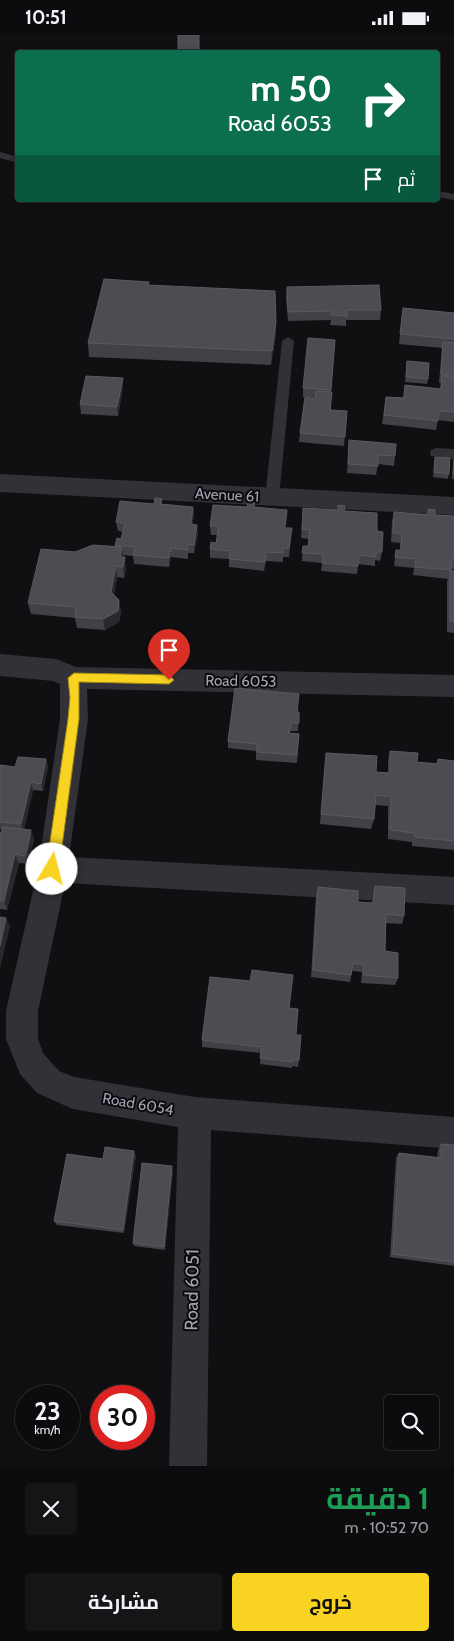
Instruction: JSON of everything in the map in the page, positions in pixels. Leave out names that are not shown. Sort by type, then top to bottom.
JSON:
[{"type":"street","name":"Avenue 61","points":[[0,483],[454,506]]},
{"type":"street","name":"Road 6053","points":[[0,665],[56,670],[74,678],[454,686]]},
{"type":"street","name":"Road 6054","points":[[74,678],[74,719],[52,869],[22,1011],[22,1039],[31,1063],[48,1082],[73,1093],[195,1113],[454,1133]]},
{"type":"street","points":[[52,869],[454,891]]},
{"type":"street","name":"Road 6051","points":[[188,1466],[195,1113]]},
{"type":"lane","points":[[0,155],[15,159]]},
{"type":"lane","points":[[440,194],[454,197]]},
{"type":"lane","points":[[272,498],[288,341]]},
{"type":"lane","points":[[436,453],[454,454]]},
{"type":"building","points":[[178,35],[199,35],[199,50],[178,50]]},
{"type":"building","points":[[104,279],[149,282],[148,285],[275,291],[276,321],[272,351],[88,343]]},
{"type":"building","points":[[379,285],[381,310],[347,310],[347,316],[331,315],[332,311],[288,312],[287,287]]},
{"type":"building","points":[[403,308],[454,313],[454,339],[400,334]]},
{"type":"building","points":[[308,338],[335,340],[331,390],[303,388]]},
{"type":"building","points":[[443,342],[454,343],[454,375],[441,374]]},
{"type":"building","points":[[407,361],[429,363],[428,379],[406,377]]},
{"type":"building","points":[[442,375],[454,377],[454,412],[439,411],[438,421],[384,415],[386,397],[404,398],[405,385],[441,389]]},
{"type":"building","points":[[86,376],[123,378],[117,407],[80,404]]},
{"type":"building","points":[[316,391],[332,392],[330,410],[347,411],[345,437],[300,433],[305,397],[315,399]]},
{"type":"building","points":[[349,440],[396,444],[395,456],[378,455],[378,466],[348,464]]},
{"type":"building","points":[[435,457],[450,458],[449,474],[434,472]]},
{"type":"building","points":[[155,498],[162,499],[160,504],[193,507],[191,524],[197,525],[194,545],[188,544],[188,550],[171,548],[169,558],[133,555],[135,547],[115,545],[117,538],[121,539],[125,523],[116,522],[120,501],[154,504]]},
{"type":"building","points":[[248,502],[255,502],[253,507],[287,510],[285,528],[292,528],[289,548],[283,548],[283,553],[266,552],[265,562],[229,559],[230,551],[210,549],[211,542],[216,543],[219,526],[210,526],[213,505],[247,507]]},
{"type":"building","points":[[338,505],[345,506],[344,511],[377,513],[377,531],[383,532],[382,552],[376,552],[376,557],[359,555],[358,566],[322,563],[323,554],[302,553],[303,546],[308,546],[310,530],[302,529],[303,508],[338,510]]},
{"type":"building","points":[[428,509],[435,510],[435,515],[454,516],[454,560],[452,560],[451,570],[415,567],[416,559],[395,557],[396,550],[401,550],[402,534],[393,533],[394,512],[428,515]]},
{"type":"building","points":[[93,545],[122,547],[120,557],[125,557],[123,567],[116,566],[111,592],[119,600],[118,611],[103,619],[75,617],[76,607],[28,603],[41,549],[75,552]]},
{"type":"building","points":[[450,570],[454,571],[454,622],[450,621]]},
{"type":"building","points":[[235,688],[299,694],[297,712],[299,712],[299,723],[291,723],[289,733],[299,734],[297,755],[257,752],[257,744],[228,741]]},
{"type":"building","points":[[390,751],[418,753],[417,762],[438,764],[438,759],[454,761],[454,841],[415,837],[414,833],[390,830],[391,797],[376,795],[374,819],[321,814],[326,753],[377,756],[376,772],[390,773]]},
{"type":"building","points":[[18,757],[46,759],[41,784],[31,782],[21,824],[0,822],[0,765],[15,767]]},
{"type":"building","points":[[3,827],[31,830],[26,856],[15,854],[4,901],[0,901],[0,835]]},
{"type":"building","points":[[375,886],[405,888],[404,916],[386,914],[385,951],[398,953],[398,978],[363,975],[364,965],[353,963],[351,975],[313,970],[318,887],[358,891],[358,902],[373,903]]},
{"type":"building","points":[[0,917],[6,918],[0,946]]},
{"type":"building","points":[[252,970],[293,975],[289,1008],[298,1009],[296,1035],[301,1035],[299,1060],[293,1059],[293,1062],[260,1058],[262,1047],[202,1040],[210,977],[250,981]]},
{"type":"building","points":[[441,1144],[454,1145],[454,1262],[393,1254],[399,1153],[441,1158]]},
{"type":"building","points":[[105,1147],[134,1151],[123,1230],[54,1221],[67,1154],[103,1159]]},
{"type":"building","points":[[142,1163],[172,1166],[164,1247],[133,1243]]},
{"type":"route","points":[[52,869],[74,719],[74,678],[169,680]]}]
